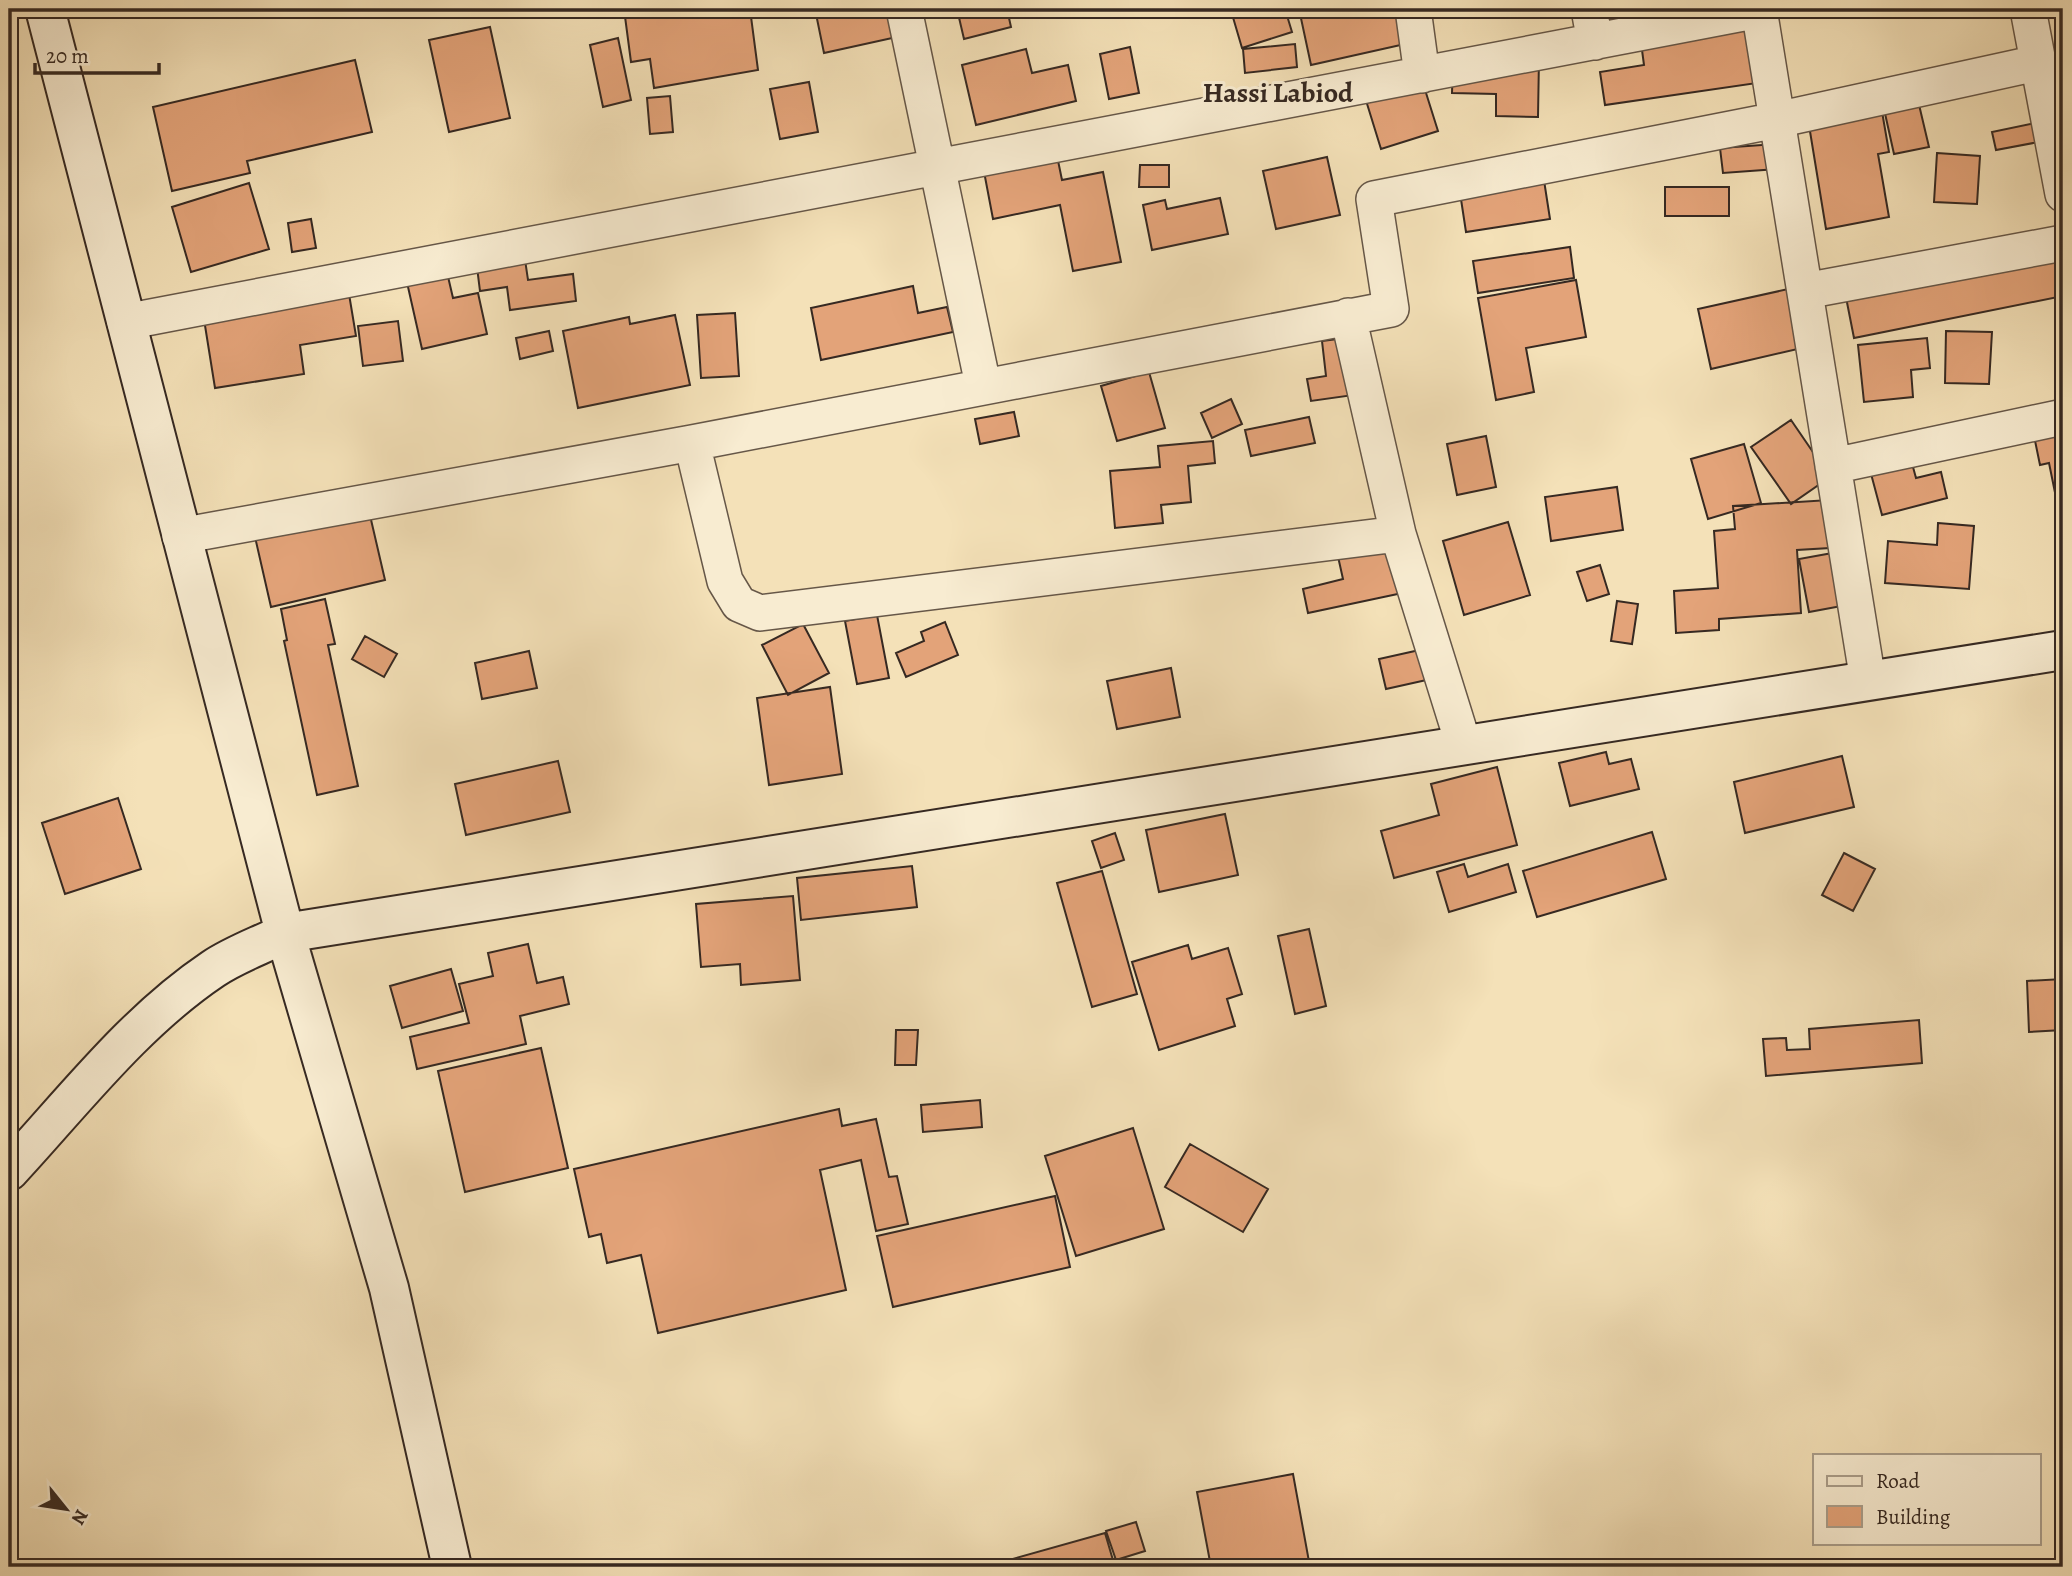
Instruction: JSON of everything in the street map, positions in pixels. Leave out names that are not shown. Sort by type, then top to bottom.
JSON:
[{"type":"main road","points":[[45,9],[285,933],[389,1288],[452,1567]]},
{"type":"main road","points":[[9,1171],[137,1033],[175,998],[215,968],[285,933],[2063,650]]},
{"type":"street","points":[[904,9],[983,385]]},
{"type":"street","points":[[1413,9],[1422,75]]},
{"type":"street","points":[[2028,9],[2063,194]]},
{"type":"street","points":[[125,322],[1422,75],[1592,25],[1759,10],[1868,681]]},
{"type":"street","points":[[180,537],[692,443],[983,385],[1391,309],[1374,199],[1777,120],[2037,63]]},
{"type":"street","points":[[1805,291],[2063,243]]},
{"type":"street","points":[[1348,316],[1398,534],[1464,746]]},
{"type":"street","points":[[1833,466],[2063,417]]},
{"type":"street","points":[[692,443],[725,581],[739,604],[760,613],[1398,534]]},
{"type":"building","points":[[624,9],[750,9],[758,70],[654,88],[650,59],[631,62]]},
{"type":"building","points":[[815,9],[910,9],[915,33],[824,53]]},
{"type":"building","points":[[957,9],[1007,9],[1011,27],[964,39]]},
{"type":"building","points":[[1248,9],[1285,9],[1292,32],[1242,48],[1232,14]]},
{"type":"building","points":[[1299,9],[1417,9],[1423,40],[1311,65]]},
{"type":"building","points":[[1542,9],[1583,9],[1584,12],[1542,16]]},
{"type":"building","points":[[1755,19],[1764,82],[1605,105],[1600,72],[1644,65],[1640,35]]},
{"type":"building","points":[[490,27],[510,118],[449,132],[429,40]]},
{"type":"building","points":[[618,38],[631,100],[603,107],[590,45]]},
{"type":"building","points":[[1295,44],[1297,67],[1245,73],[1243,49]]},
{"type":"building","points":[[1130,47],[1139,93],[1109,99],[1100,54]]},
{"type":"building","points":[[1026,49],[1032,73],[1068,65],[1076,101],[976,125],[962,65]]},
{"type":"building","points":[[1453,57],[1539,58],[1538,117],[1496,116],[1496,94],[1452,93]]},
{"type":"building","points":[[355,60],[372,132],[247,161],[250,173],[172,191],[153,107]]},
{"type":"building","points":[[1421,77],[1438,131],[1381,149],[1364,94]]},
{"type":"building","points":[[809,82],[818,132],[780,139],[770,89]]},
{"type":"building","points":[[1916,92],[1929,147],[1894,154],[1882,100]]},
{"type":"building","points":[[670,96],[673,132],[650,134],[647,98]]},
{"type":"building","points":[[1880,100],[1889,152],[1878,154],[1889,217],[1826,229],[1807,113]]},
{"type":"building","points":[[2040,122],[2044,141],[1996,150],[1992,132]]},
{"type":"building","points":[[1776,144],[1777,169],[1723,173],[1720,148]]},
{"type":"building","points":[[1055,146],[1062,180],[1103,172],[1121,262],[1073,271],[1060,205],[993,219],[982,161]]},
{"type":"building","points":[[1937,153],[1980,156],[1977,204],[1934,202]]},
{"type":"building","points":[[1327,157],[1340,215],[1276,229],[1263,171]]},
{"type":"building","points":[[1541,161],[1550,219],[1466,232],[1457,173]]},
{"type":"building","points":[[1140,165],[1169,165],[1169,187],[1139,187]]},
{"type":"building","points":[[249,183],[269,249],[191,272],[172,207]]},
{"type":"building","points":[[1665,187],[1729,187],[1729,216],[1665,216]]},
{"type":"building","points":[[1220,198],[1228,234],[1152,250],[1143,205],[1165,200],[1167,209]]},
{"type":"building","points":[[311,219],[316,248],[292,252],[288,223]]},
{"type":"building","points":[[2063,232],[2063,296],[1854,338],[1842,277]]},
{"type":"building","points":[[1570,247],[1574,278],[1478,293],[1473,261]]},
{"type":"building","points":[[524,253],[528,280],[573,274],[576,301],[510,310],[507,287],[480,291],[476,259]]},
{"type":"building","points":[[446,268],[453,298],[478,293],[487,334],[422,349],[406,278]]},
{"type":"building","points":[[1576,280],[1586,337],[1526,348],[1534,392],[1496,400],[1478,298]]},
{"type":"building","points":[[913,286],[918,313],[947,307],[953,332],[821,360],[811,308]]},
{"type":"building","points":[[1802,286],[1815,345],[1711,369],[1698,309]]},
{"type":"building","points":[[348,288],[356,336],[300,345],[304,374],[215,388],[203,313]]},
{"type":"building","points":[[735,313],[739,376],[701,378],[697,315]]},
{"type":"building","points":[[675,315],[690,385],[578,408],[563,331],[629,317],[630,324]]},
{"type":"building","points":[[398,321],[403,361],[363,366],[358,326]]},
{"type":"building","points":[[549,331],[553,351],[520,359],[516,338]]},
{"type":"building","points":[[1946,331],[1992,332],[1989,384],[1945,383]]},
{"type":"building","points":[[1361,336],[1368,393],[1311,401],[1307,379],[1326,376],[1322,341]]},
{"type":"building","points":[[1927,338],[1930,368],[1911,370],[1913,397],[1864,402],[1858,345]]},
{"type":"building","points":[[1149,372],[1165,428],[1117,441],[1101,386]]},
{"type":"building","points":[[1231,399],[1242,424],[1212,438],[1201,413]]},
{"type":"building","points":[[1014,412],[1019,436],[980,444],[975,419]]},
{"type":"building","points":[[1309,417],[1315,443],[1251,456],[1245,430]]},
{"type":"building","points":[[1791,420],[1830,477],[1791,504],[1751,447]]},
{"type":"building","points":[[2063,425],[2063,532],[2049,463],[2040,465],[2033,431]]},
{"type":"building","points":[[1486,436],[1496,487],[1457,495],[1447,444]]},
{"type":"building","points":[[1213,441],[1215,463],[1188,466],[1191,502],[1161,505],[1163,523],[1115,528],[1110,471],[1160,467],[1158,446]]},
{"type":"building","points":[[1744,444],[1761,503],[1708,519],[1691,459]]},
{"type":"building","points":[[1907,445],[1916,478],[1941,472],[1947,498],[1882,515],[1866,455]]},
{"type":"building","points":[[1617,487],[1623,530],[1551,541],[1545,497]]},
{"type":"building","points":[[1845,499],[1847,547],[1797,550],[1801,613],[1719,619],[1719,630],[1676,633],[1674,591],[1718,588],[1714,531],[1735,529],[1733,506]]},
{"type":"building","points":[[369,511],[385,580],[271,607],[255,537]]},
{"type":"building","points":[[1508,522],[1530,595],[1464,615],[1443,541]]},
{"type":"building","points":[[1938,523],[1974,526],[1969,589],[1885,583],[1888,541],[1937,545]]},
{"type":"building","points":[[1412,534],[1426,588],[1308,613],[1303,589],[1343,579],[1337,552]]},
{"type":"building","points":[[1838,552],[1847,605],[1809,612],[1799,559]]},
{"type":"building","points":[[1600,565],[1609,594],[1587,601],[1577,572]]},
{"type":"building","points":[[325,599],[335,644],[328,645],[358,786],[317,795],[284,641],[287,640],[281,609]]},
{"type":"building","points":[[1617,601],[1638,604],[1632,644],[1611,641]]},
{"type":"building","points":[[877,615],[889,678],[857,684],[845,621]]},
{"type":"building","points":[[945,622],[958,655],[906,677],[896,653],[924,641],[921,632]]},
{"type":"building","points":[[803,624],[829,673],[788,695],[762,645]]},
{"type":"building","points":[[365,636],[397,654],[384,677],[352,659]]},
{"type":"building","points":[[1433,647],[1440,677],[1386,689],[1379,659]]},
{"type":"building","points":[[529,651],[537,688],[482,699],[475,663]]},
{"type":"building","points":[[1171,668],[1180,717],[1117,729],[1107,681]]},
{"type":"building","points":[[830,687],[842,774],[769,785],[757,698]]},
{"type":"building","points":[[1606,752],[1609,764],[1631,759],[1639,789],[1570,806],[1559,763]]},
{"type":"building","points":[[1842,756],[1854,807],[1745,833],[1734,782]]},
{"type":"building","points":[[558,761],[570,812],[466,835],[455,784]]},
{"type":"building","points":[[1497,767],[1517,845],[1394,878],[1381,831],[1439,815],[1431,784]]},
{"type":"building","points":[[118,798],[141,869],[65,894],[42,823]]},
{"type":"building","points":[[1225,814],[1238,875],[1159,892],[1146,830]]},
{"type":"building","points":[[1652,832],[1666,879],[1537,917],[1523,871]]},
{"type":"building","points":[[1115,833],[1124,860],[1101,868],[1092,841]]},
{"type":"building","points":[[1844,853],[1875,869],[1853,911],[1822,895]]},
{"type":"building","points":[[1464,864],[1468,877],[1508,864],[1516,892],[1449,912],[1437,872]]},
{"type":"building","points":[[912,866],[917,907],[801,920],[797,878]]},
{"type":"building","points":[[1102,871],[1137,994],[1092,1007],[1057,883]]},
{"type":"building","points":[[793,896],[800,980],[741,985],[740,964],[701,967],[696,904]]},
{"type":"building","points":[[1309,929],[1326,1006],[1295,1014],[1278,936]]},
{"type":"building","points":[[528,944],[537,983],[563,977],[569,1004],[520,1016],[526,1044],[417,1069],[410,1037],[469,1023],[459,984],[493,976],[488,953]]},
{"type":"building","points":[[1188,945],[1192,959],[1228,948],[1242,994],[1227,999],[1235,1026],[1159,1050],[1132,962]]},
{"type":"building","points":[[451,969],[463,1011],[402,1028],[390,986]]},
{"type":"building","points":[[2063,979],[2063,1030],[2029,1032],[2027,981]]},
{"type":"building","points":[[1919,1020],[1922,1063],[1766,1076],[1763,1039],[1786,1038],[1787,1050],[1810,1049],[1809,1029]]},
{"type":"building","points":[[896,1030],[918,1030],[916,1065],[895,1065]]},
{"type":"building","points":[[541,1048],[568,1168],[465,1192],[438,1071]]},
{"type":"building","points":[[980,1100],[982,1127],[923,1132],[921,1105]]},
{"type":"building","points":[[839,1109],[842,1126],[876,1119],[889,1177],[897,1176],[908,1224],[876,1231],[861,1160],[820,1170],[846,1290],[658,1333],[641,1255],[607,1263],[601,1234],[589,1237],[574,1169]]},
{"type":"building","points":[[1133,1128],[1164,1229],[1076,1256],[1045,1156]]},
{"type":"building","points":[[1190,1144],[1268,1189],[1243,1232],[1165,1187]]},
{"type":"building","points":[[1055,1196],[1070,1267],[893,1307],[877,1236]]},
{"type":"building","points":[[1293,1474],[1310,1567],[1211,1567],[1197,1492]]},
{"type":"building","points":[[1136,1522],[1145,1551],[1116,1560],[1106,1531]]},
{"type":"building","points":[[1105,1533],[1115,1567],[984,1567]]},
{"type":"district","name":"Hassi Labiod","points":[[1278,92]]}]
